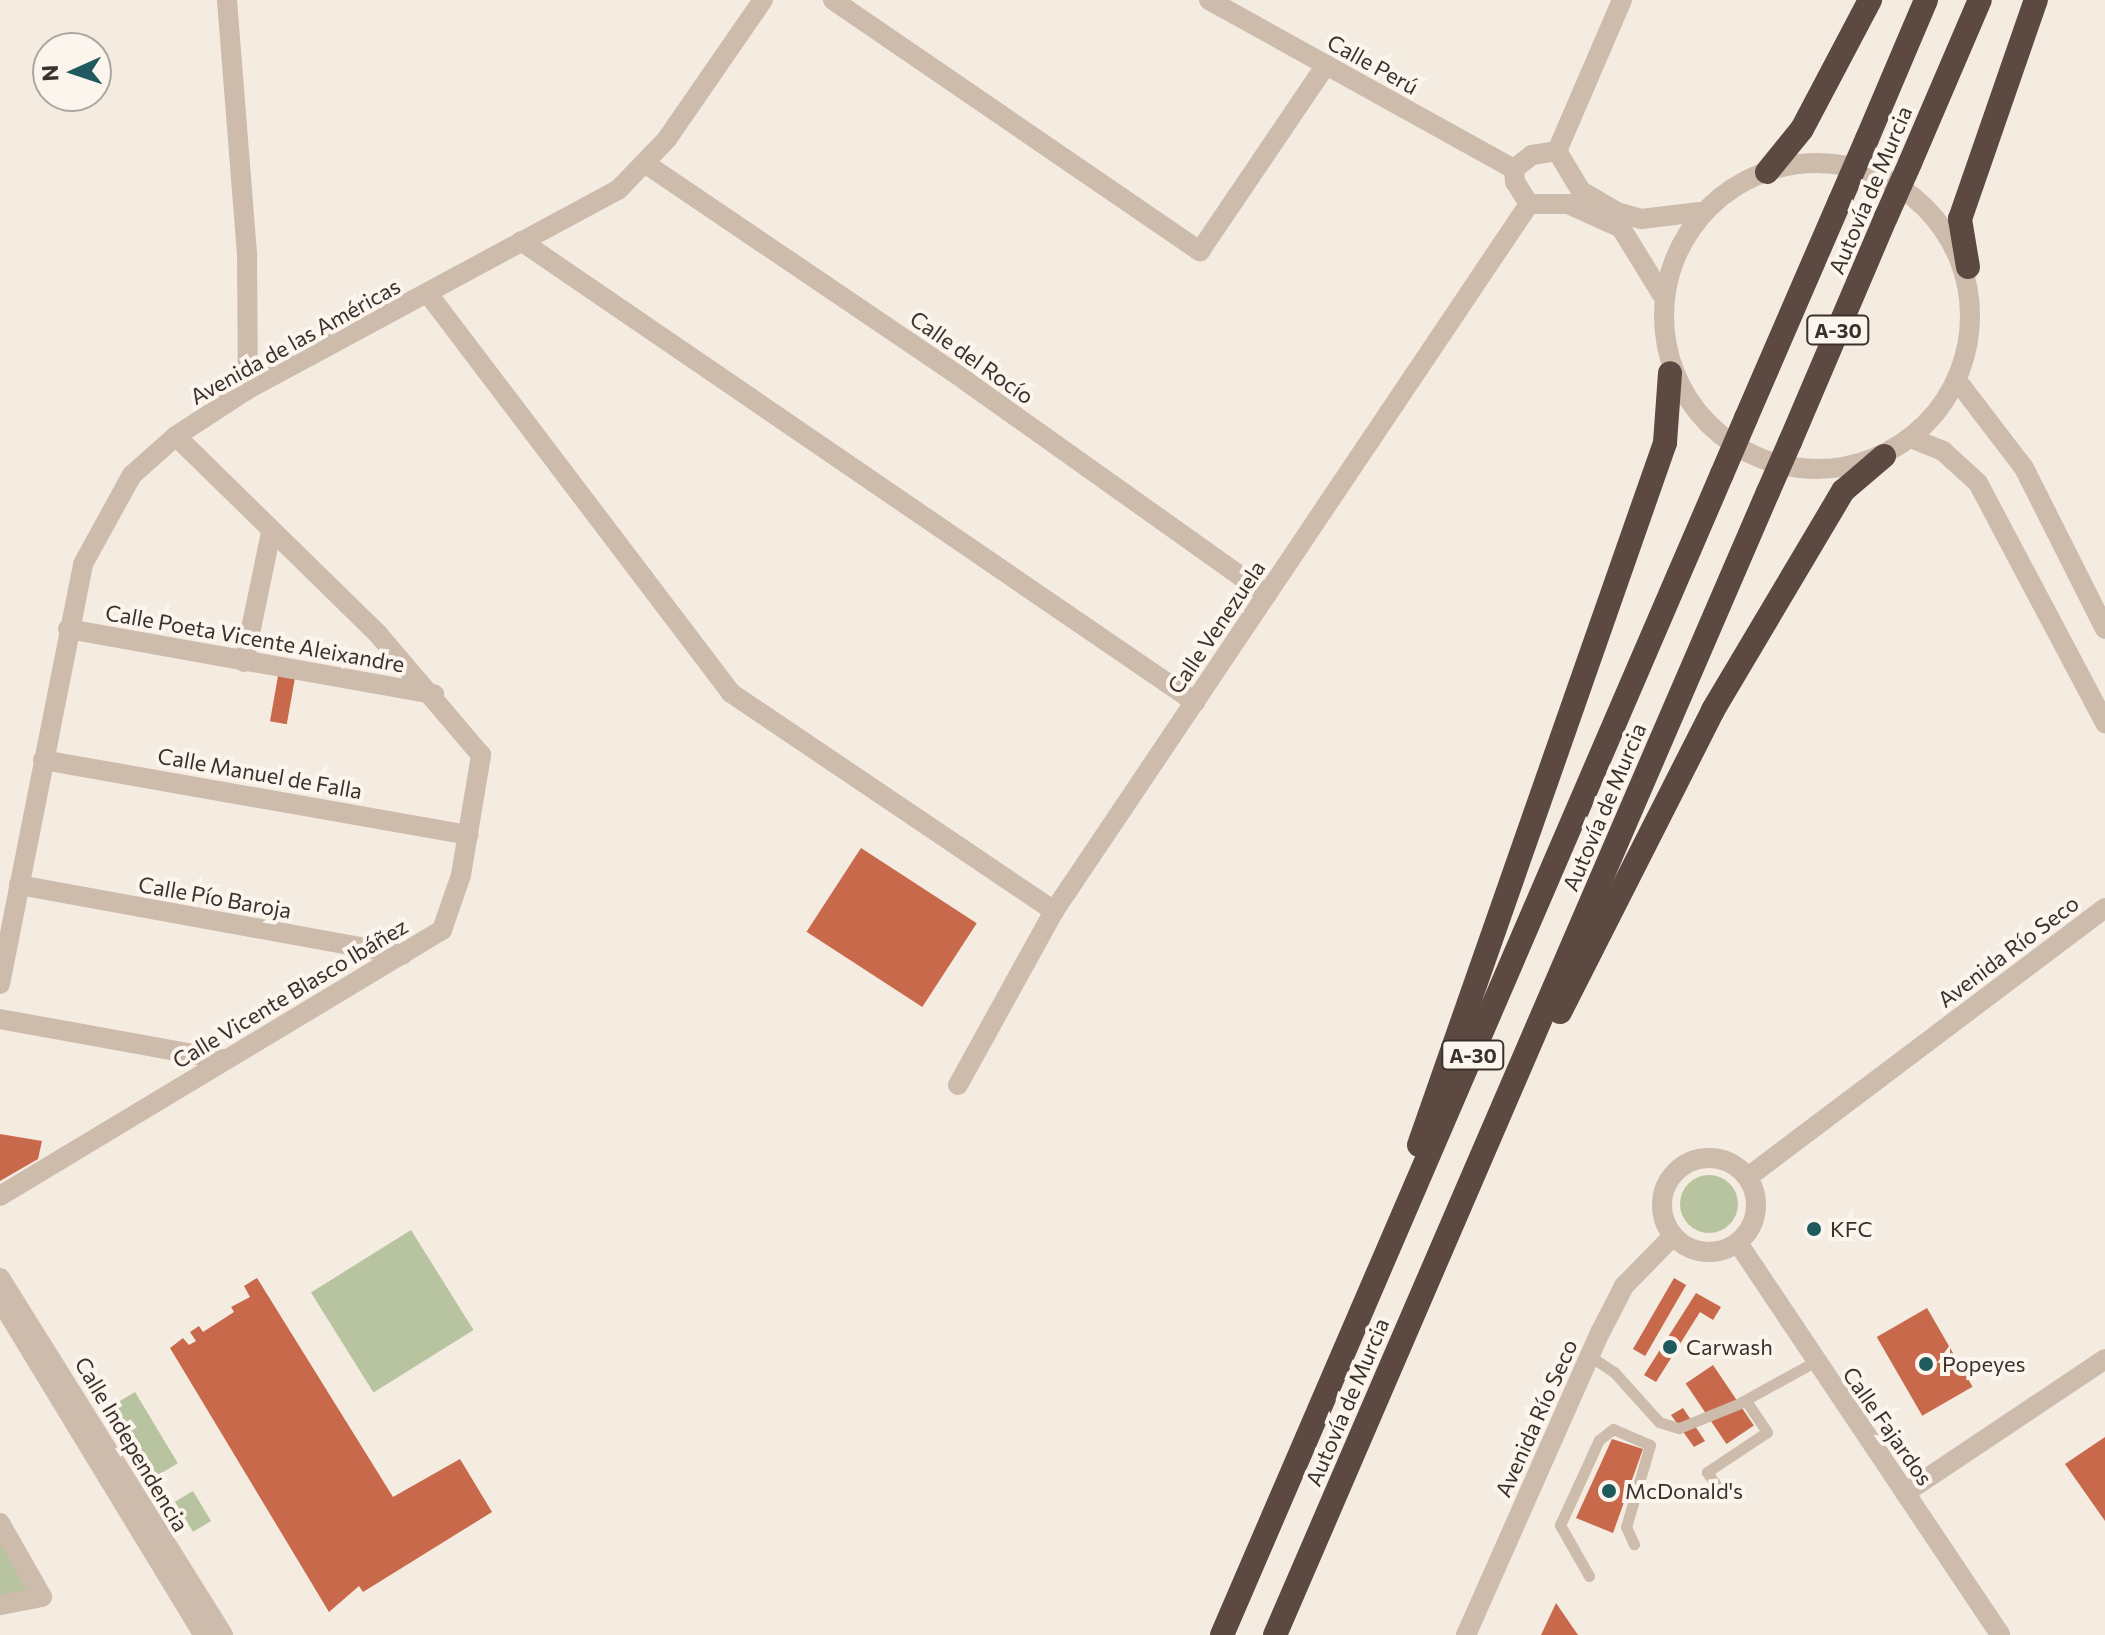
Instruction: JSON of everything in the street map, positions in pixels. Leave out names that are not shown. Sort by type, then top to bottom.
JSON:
[{"type":"highway","points":[[1767,172],[1802,129],[1870,0]]},
{"type":"highway","name":"Autovía de Murcia","points":[[1222,1635],[1926,0]]},
{"type":"highway","name":"Autovía de Murcia","points":[[1275,1635],[1980,0]]},
{"type":"highway","points":[[1968,267],[1960,219],[2036,0]]},
{"type":"highway","points":[[1355,1326],[1665,443],[1670,373]]},
{"type":"highway","points":[[1452,1224],[1713,710],[1843,491],[1884,456]]},
{"type":"street","points":[[227,0],[247,253],[248,389]]},
{"type":"street","name":"Avenida de las Américas","points":[[0,984],[83,564],[132,475],[176,436],[248,389],[429,295],[521,241],[618,190],[646,164],[763,0]]},
{"type":"street","points":[[833,0],[1200,251],[1326,65]]},
{"type":"street","name":"Calle Perú","points":[[1209,0],[1514,169]]},
{"type":"street","points":[[1557,151],[1622,0]]},
{"type":"street","points":[[1557,151],[1532,155],[1514,169],[1515,182],[1529,204],[1568,204],[1621,228],[1661,293]]},
{"type":"street","points":[[1557,151],[1581,191],[1617,212],[1641,219],[1700,212],[1767,172],[1839,165],[1896,183],[1946,226],[1968,267],[1973,310],[1959,383],[1911,438],[1884,456],[1843,471],[1764,461],[1706,424],[1670,373],[1661,293],[1675,251],[1700,212]]},
{"type":"street","name":"Calle del Rocío","points":[[646,164],[966,381],[1267,595]]},
{"type":"street","name":"Calle Venezuela","points":[[958,1085],[1054,911],[1529,204]]},
{"type":"street","points":[[521,241],[1195,702]]},
{"type":"street","points":[[429,295],[731,693],[1054,911]]},
{"type":"street","points":[[1959,383],[2024,468],[2105,629]]},
{"type":"street","name":"Calle Vicente Blasco Ibáñez","points":[[0,1196],[442,930],[468,835],[481,755],[434,694],[176,436]]},
{"type":"street","points":[[1911,438],[1943,451],[1978,483],[2105,723]]},
{"type":"street","points":[[244,662],[271,533]]},
{"type":"street","name":"Calle Poeta Vicente Aleixandre","points":[[68,629],[434,694]]},
{"type":"street","name":"Calle Manuel de Falla","points":[[43,760],[468,835]]},
{"type":"street","name":"Calle Pío Baroja","points":[[19,885],[403,955]]},
{"type":"street","name":"Avenida Río Seco","points":[[1748,1177],[2105,908]]},
{"type":"street","points":[[0,1019],[225,1060]]},
{"type":"street","points":[[1708,1157],[1737,1166],[1748,1177],[1757,1205],[1748,1233],[1738,1243],[1709,1253],[1689,1248],[1673,1236],[1662,1208],[1670,1179],[1680,1167],[1708,1157]]},
{"type":"street","name":"Avenida Río Seco","points":[[1466,1635],[1624,1286],[1673,1236]]},
{"type":"street","name":"Calle Fajardos","points":[[1738,1243],[1814,1362],[2000,1635]]},
{"type":"street","name":"Calle Independencia","points":[[0,1278],[223,1635]]},
{"type":"street","name":"Calle Independencia","points":[[0,1300],[204,1635]]},
{"type":"street","points":[[1905,1493],[2105,1359]]},
{"type":"street","points":[[0,1523],[42,1597],[0,1605]]},
{"type":"lane","points":[[1590,1356],[1614,1372],[1667,1426],[1690,1425],[1746,1401],[1814,1362]]},
{"type":"lane","points":[[1716,1485],[1707,1472],[1767,1432],[1746,1401]]},
{"type":"lane","points":[[1589,1576],[1560,1525],[1599,1440],[1613,1429],[1650,1445],[1626,1527],[1634,1544]]},
{"type":"green space","points":[[1709,1175],[1730,1183],[1738,1204],[1730,1225],[1709,1233],[1688,1225],[1680,1204],[1688,1183]]},
{"type":"green space","points":[[411,1230],[474,1330],[373,1393],[311,1293]]},
{"type":"green space","points":[[135,1392],[178,1463],[147,1482],[104,1411]]},
{"type":"green space","points":[[193,1491],[211,1521],[193,1532],[175,1502]]},
{"type":"green space","points":[[0,1534],[30,1591],[0,1597]]},
{"type":"building","points":[[278,676],[295,679],[287,724],[270,721]]},
{"type":"building","points":[[861,848],[977,923],[922,1007],[807,932]]},
{"type":"building","points":[[0,1134],[42,1141],[38,1159],[0,1181]]},
{"type":"building","points":[[257,1278],[393,1497],[460,1459],[492,1512],[363,1592],[359,1586],[329,1612],[170,1348],[183,1338],[189,1345],[196,1341],[190,1332],[199,1326],[203,1332],[234,1312],[231,1307],[250,1297],[244,1286]]},
{"type":"building","points":[[1674,1278],[1686,1285],[1645,1356],[1633,1349]]},
{"type":"building","name":"Carwash","points":[[1696,1293],[1721,1307],[1713,1320],[1700,1312],[1656,1382],[1644,1375]]},
{"type":"building","name":"Popeyes","points":[[1927,1308],[1972,1387],[1922,1416],[1877,1337]]},
{"type":"building","points":[[1713,1365],[1754,1426],[1726,1444],[1686,1383]]},
{"type":"building","points":[[1683,1408],[1705,1441],[1694,1447],[1671,1415]]},
{"type":"building","points":[[2105,1437],[2105,1521],[2065,1464]]},
{"type":"building","points":[[1612,1439],[1643,1449],[1613,1533],[1576,1518]]},
{"type":"building","points":[[1556,1603],[1578,1635],[1541,1635]]},
{"type":"place","name":"KFC","points":[[1814,1229]]},
{"type":"place","name":"Carwash","points":[[1670,1347]]},
{"type":"place","name":"Popeyes","points":[[1926,1364]]},
{"type":"place","name":"McDonald's","points":[[1609,1491]]}]
